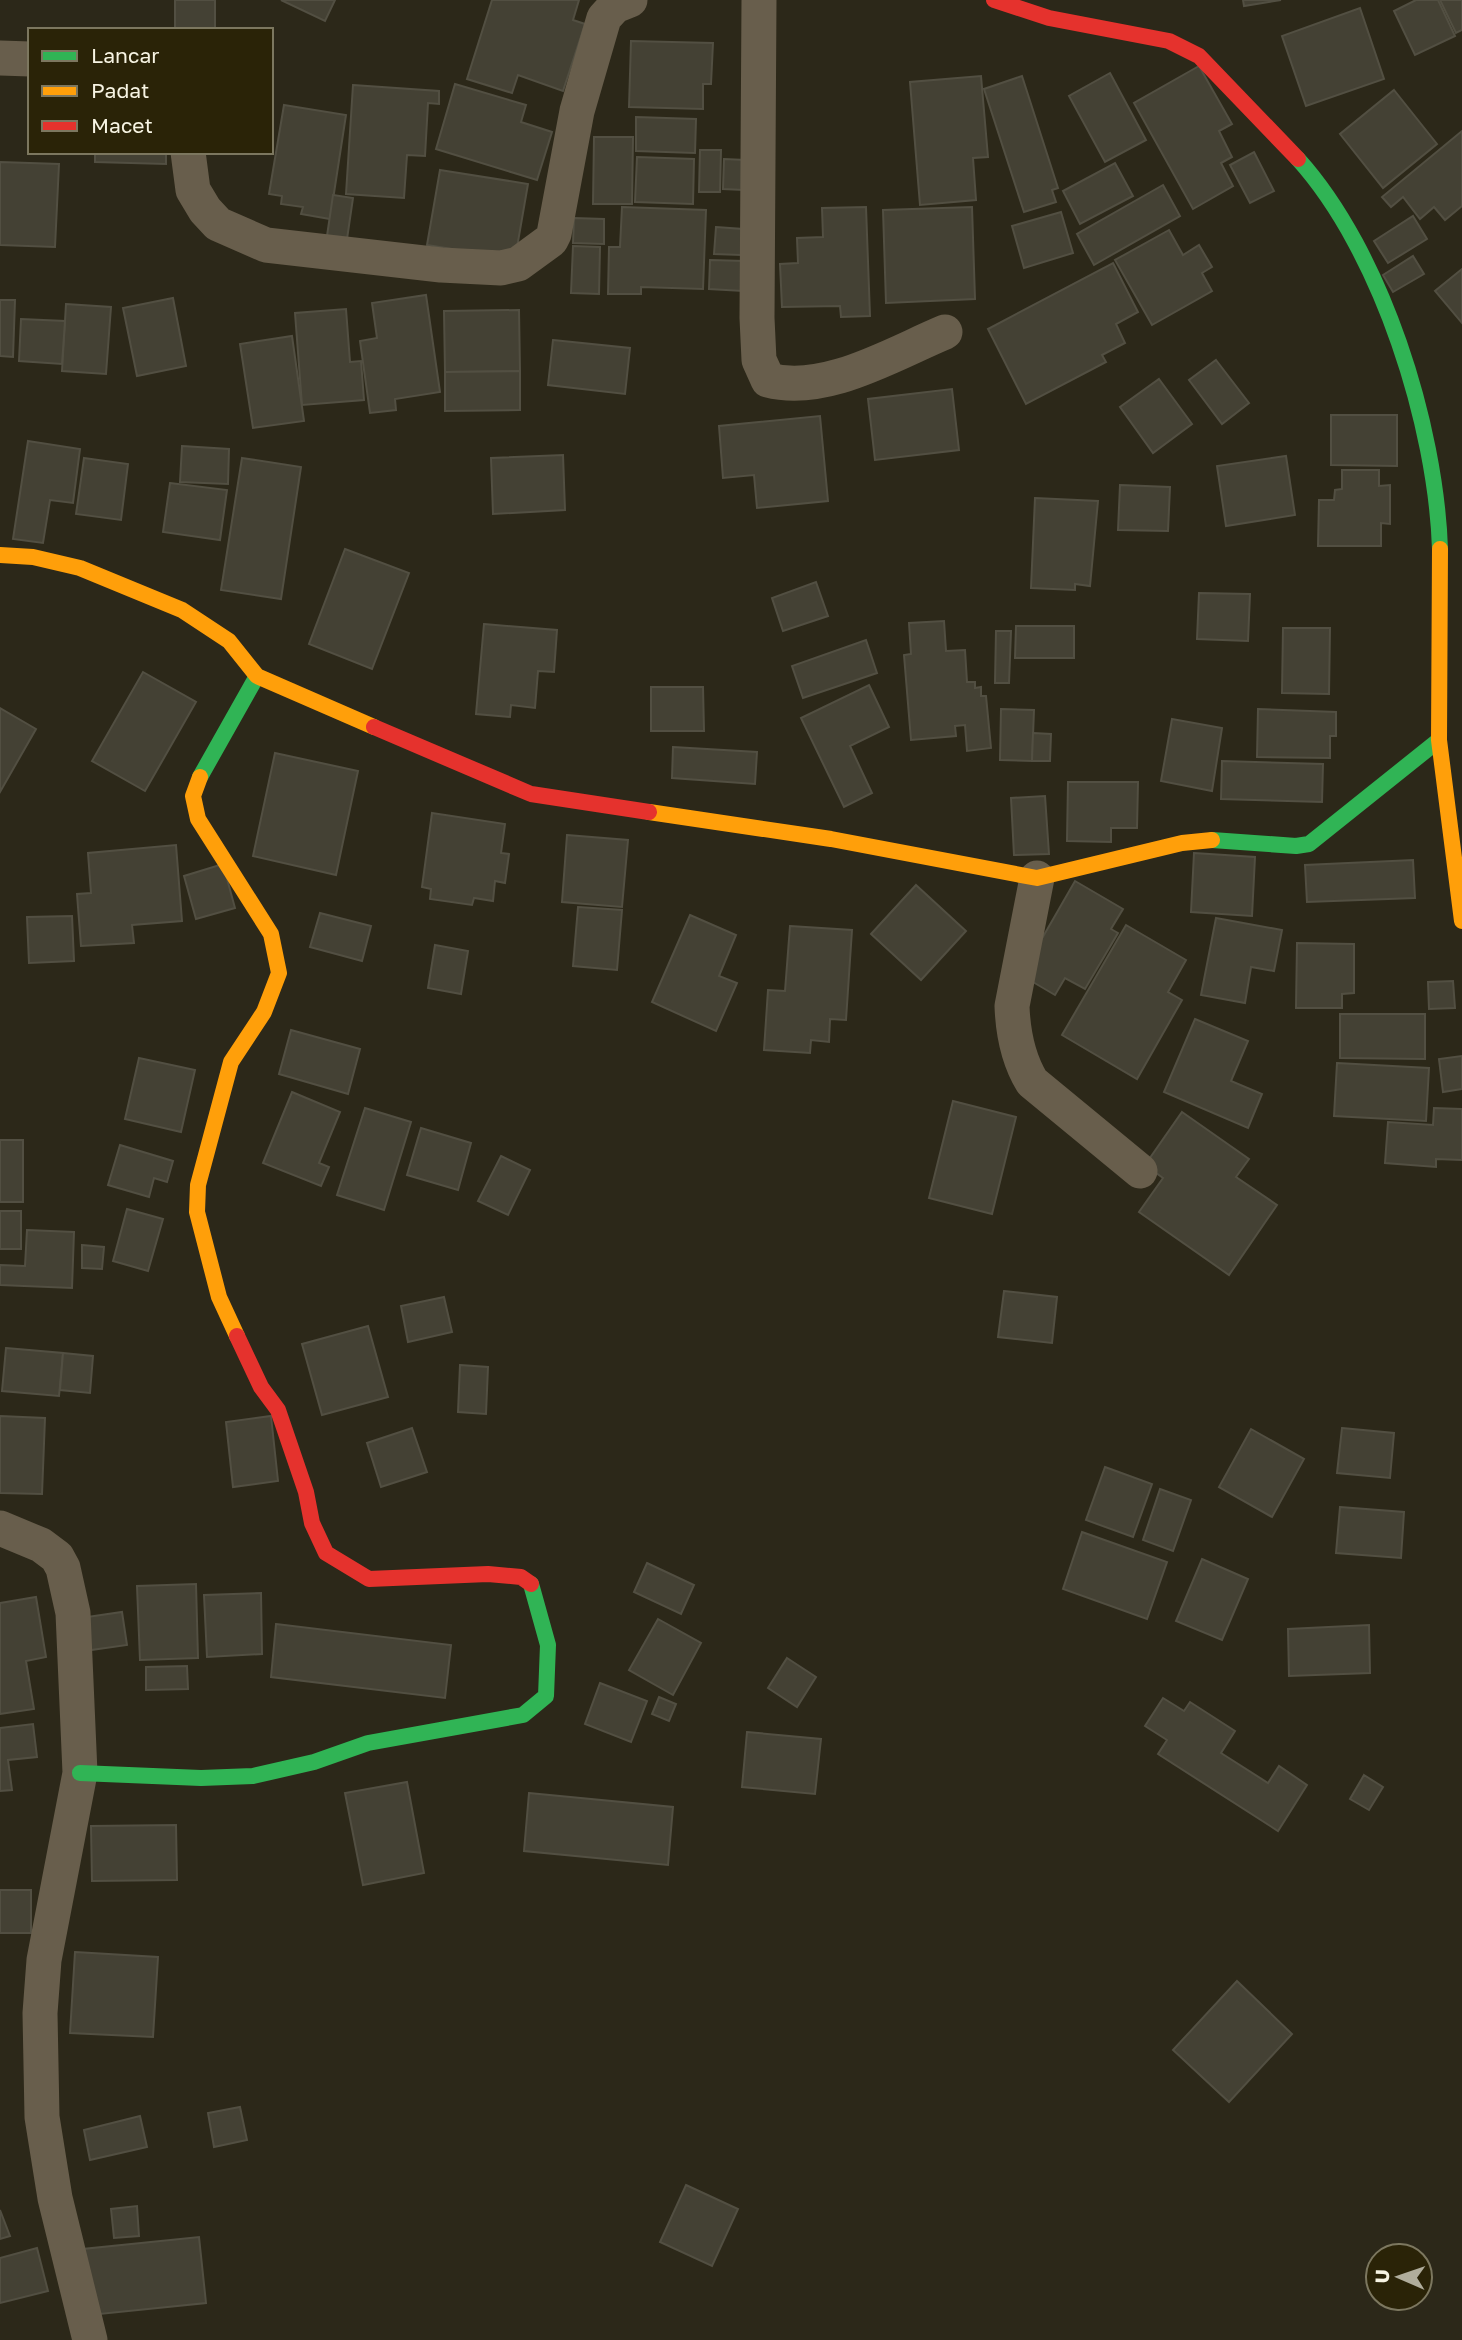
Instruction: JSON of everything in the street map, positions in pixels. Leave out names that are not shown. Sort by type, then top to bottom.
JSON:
[{"type":"street","points":[[188,154],[193,190],[205,211],[218,224],[266,245],[441,265],[501,268],[518,264],[554,234],[577,111],[604,18],[614,6],[630,0]]},
{"type":"street","points":[[994,0],[1049,18],[1169,41],[1199,56],[1254,110],[1316,179],[1365,262],[1395,335],[1431,459],[1439,520],[1441,576],[1440,740],[1462,921]]},
{"type":"street","points":[[749,2],[759,360],[768,380],[789,386],[847,374],[945,332]]},
{"type":"street","points":[[0,58],[28,59]]},
{"type":"street","points":[[0,555],[44,557],[88,569],[167,601],[199,617],[242,653],[257,676],[531,794],[831,839],[1037,878],[1194,842],[1219,839],[1296,846],[1309,844],[1440,740]]},
{"type":"street","points":[[80,1773],[201,1778],[253,1776],[314,1762],[369,1744],[523,1715],[546,1696],[548,1646],[534,1586],[521,1577],[488,1574],[369,1579],[326,1553],[312,1523],[306,1492],[278,1409],[261,1387],[219,1297],[197,1212],[198,1185],[232,1062],[264,1012],[279,973],[271,934],[198,819],[193,796],[199,778],[257,676]]},
{"type":"street","points":[[1037,878],[1012,1006],[1013,1027],[1023,1067],[1032,1082],[1140,1171]]},
{"type":"street","points":[[0,1528],[41,1545],[57,1557],[63,1568],[73,1614],[78,1672],[80,1773],[44,1960],[40,2013],[41,2117],[55,2198],[90,2340]]},
{"type":"building","points":[[175,0],[215,0],[215,28],[175,28]]},
{"type":"building","points":[[281,0],[335,0],[325,21]]},
{"type":"building","points":[[492,0],[579,0],[573,20],[585,24],[563,91],[518,75],[512,93],[467,79]]},
{"type":"building","points":[[1243,0],[1281,0],[1244,6]]},
{"type":"building","points":[[1416,0],[1438,0],[1455,36],[1415,55],[1394,11]]},
{"type":"building","points":[[1440,0],[1462,0],[1462,30],[1456,33]]},
{"type":"building","points":[[1360,8],[1384,79],[1306,106],[1282,36]]},
{"type":"building","points":[[631,41],[713,43],[711,84],[703,84],[703,109],[629,107]]},
{"type":"building","points":[[1199,66],[1232,124],[1219,131],[1232,157],[1221,163],[1233,186],[1193,209],[1134,103]]},
{"type":"building","points":[[1110,73],[1146,140],[1105,162],[1069,96]]},
{"type":"building","points":[[981,76],[988,157],[973,158],[976,200],[920,205],[910,82]]},
{"type":"building","points":[[1022,76],[1058,188],[1052,190],[1056,202],[1024,212],[984,89]]},
{"type":"building","points":[[455,84],[526,105],[521,122],[552,132],[537,180],[436,149]]},
{"type":"building","points":[[353,85],[439,91],[439,104],[428,103],[425,156],[407,155],[404,198],[346,194]]},
{"type":"building","points":[[1394,90],[1437,144],[1383,188],[1340,134]]},
{"type":"building","points":[[284,105],[346,115],[330,219],[301,214],[303,207],[281,204],[282,196],[269,194]]},
{"type":"building","points":[[636,117],[696,119],[695,153],[636,151]]},
{"type":"building","points":[[1462,131],[1462,206],[1445,220],[1434,207],[1420,219],[1403,197],[1391,207],[1382,197]]},
{"type":"building","points":[[594,137],[633,137],[632,204],[593,204]]},
{"type":"building","points":[[700,150],[721,150],[720,192],[699,192]]},
{"type":"building","points":[[1254,152],[1274,191],[1250,203],[1230,165]]},
{"type":"building","points":[[95,154],[166,154],[166,164],[95,162]]},
{"type":"building","points":[[637,157],[694,159],[693,204],[635,202]]},
{"type":"building","points":[[724,159],[745,160],[744,190],[723,189]]},
{"type":"building","points":[[0,162],[59,164],[55,247],[0,245]]},
{"type":"building","points":[[1115,163],[1133,196],[1080,224],[1063,191]]},
{"type":"building","points":[[440,170],[528,184],[515,259],[427,245]]},
{"type":"building","points":[[1163,185],[1180,216],[1094,265],[1077,234]]},
{"type":"building","points":[[333,195],[353,198],[347,239],[327,236]]},
{"type":"building","points":[[622,207],[706,210],[703,289],[641,287],[641,294],[608,294],[609,247],[620,247]]},
{"type":"building","points":[[866,207],[870,316],[841,317],[840,306],[782,307],[780,264],[798,263],[797,238],[823,237],[822,208]]},
{"type":"building","points":[[972,207],[975,299],[886,303],[883,210]]},
{"type":"building","points":[[1061,212],[1073,253],[1024,268],[1012,226]]},
{"type":"building","points":[[1413,216],[1427,239],[1388,263],[1374,241]]},
{"type":"building","points":[[574,218],[604,219],[604,244],[573,243]]},
{"type":"building","points":[[716,227],[743,229],[741,255],[714,254]]},
{"type":"building","points":[[1169,230],[1183,255],[1199,245],[1212,267],[1202,273],[1212,291],[1152,325],[1115,260]]},
{"type":"building","points":[[573,246],[600,247],[599,294],[571,293]]},
{"type":"building","points":[[1413,256],[1424,274],[1393,292],[1383,275]]},
{"type":"building","points":[[710,260],[744,261],[743,291],[709,289]]},
{"type":"building","points":[[1113,263],[1138,312],[1116,324],[1125,343],[1102,355],[1106,362],[1026,404],[988,329]]},
{"type":"building","points":[[1462,269],[1462,323],[1435,291]]},
{"type":"building","points":[[426,295],[440,392],[395,399],[396,410],[370,413],[360,341],[377,338],[372,303]]},
{"type":"building","points":[[173,298],[186,366],[137,376],[123,308]]},
{"type":"building","points":[[0,300],[15,300],[13,357],[0,356]]},
{"type":"building","points":[[66,304],[111,307],[106,374],[62,371]]},
{"type":"building","points":[[346,309],[350,362],[361,361],[364,400],[302,405],[295,313]]},
{"type":"building","points":[[519,310],[520,371],[445,372],[444,311]]},
{"type":"building","points":[[21,319],[65,321],[62,364],[19,361]]},
{"type":"building","points":[[292,336],[304,421],[253,428],[240,344]]},
{"type":"building","points":[[553,340],[630,348],[625,394],[548,385]]},
{"type":"building","points":[[1216,360],[1249,403],[1222,424],[1189,380]]},
{"type":"building","points":[[520,371],[520,410],[445,411],[445,372]]},
{"type":"building","points":[[1159,379],[1192,424],[1153,453],[1120,407]]},
{"type":"building","points":[[952,389],[959,450],[875,460],[868,399]]},
{"type":"building","points":[[1331,415],[1397,415],[1397,466],[1331,465]]},
{"type":"building","points":[[820,416],[828,501],[757,508],[754,475],[723,478],[719,426]]},
{"type":"building","points":[[28,441],[80,449],[73,503],[50,500],[43,543],[13,539]]},
{"type":"building","points":[[182,446],[229,449],[228,484],[180,482]]},
{"type":"building","points":[[563,455],[565,510],[493,514],[491,458]]},
{"type":"building","points":[[1286,456],[1295,515],[1226,526],[1217,466]]},
{"type":"building","points":[[84,458],[128,464],[121,520],[76,514]]},
{"type":"building","points":[[242,458],[301,467],[281,599],[221,590]]},
{"type":"building","points":[[1342,470],[1379,470],[1379,486],[1390,485],[1390,524],[1381,523],[1381,546],[1318,546],[1319,500],[1334,500],[1335,490],[1342,489]]},
{"type":"building","points":[[170,483],[227,490],[220,540],[163,532]]},
{"type":"building","points":[[1120,485],[1170,487],[1168,531],[1118,530]]},
{"type":"building","points":[[1035,498],[1098,501],[1090,586],[1075,584],[1075,590],[1031,588]]},
{"type":"building","points":[[345,549],[409,573],[372,669],[309,644]]},
{"type":"building","points":[[816,582],[828,616],[783,631],[772,598]]},
{"type":"building","points":[[1199,593],[1250,594],[1248,641],[1197,639]]},
{"type":"building","points":[[944,621],[946,651],[965,650],[967,682],[975,682],[975,688],[981,687],[981,696],[986,696],[991,748],[967,751],[965,725],[955,726],[956,736],[911,740],[904,655],[911,654],[909,623]]},
{"type":"building","points":[[484,624],[557,630],[554,672],[538,671],[535,708],[511,705],[510,717],[476,714]]},
{"type":"building","points":[[1016,626],[1074,626],[1074,658],[1015,658]]},
{"type":"building","points":[[1283,628],[1330,628],[1329,694],[1282,693]]},
{"type":"building","points":[[996,631],[1011,631],[1009,683],[995,683]]},
{"type":"building","points":[[866,640],[877,673],[803,698],[792,666]]},
{"type":"building","points":[[143,672],[196,702],[145,791],[92,761]]},
{"type":"building","points":[[869,685],[889,727],[850,746],[872,793],[844,807],[801,718]]},
{"type":"building","points":[[651,687],[703,687],[704,731],[651,731]]},
{"type":"building","points":[[0,708],[36,729],[0,792]]},
{"type":"building","points":[[1001,709],[1034,710],[1032,761],[1000,760]]},
{"type":"building","points":[[1258,709],[1336,712],[1336,736],[1330,736],[1330,758],[1257,757]]},
{"type":"building","points":[[1172,719],[1222,728],[1212,791],[1161,781]]},
{"type":"building","points":[[1033,733],[1051,734],[1050,761],[1032,761]]},
{"type":"building","points":[[673,747],[757,752],[755,784],[672,778]]},
{"type":"building","points":[[275,753],[358,771],[336,875],[253,856]]},
{"type":"building","points":[[1222,761],[1323,764],[1322,802],[1221,799]]},
{"type":"building","points":[[1068,782],[1138,782],[1137,828],[1111,828],[1111,842],[1067,841]]},
{"type":"building","points":[[1045,796],[1049,854],[1014,855],[1011,798]]},
{"type":"building","points":[[432,813],[505,824],[501,853],[509,854],[505,883],[495,881],[493,901],[474,898],[472,905],[430,899],[431,889],[422,887]]},
{"type":"building","points":[[567,835],[628,840],[622,907],[562,902]]},
{"type":"building","points":[[176,845],[182,921],[132,925],[134,943],[81,946],[77,894],[91,893],[88,853]]},
{"type":"building","points":[[1194,853],[1255,857],[1252,916],[1191,912]]},
{"type":"building","points":[[1413,860],[1415,898],[1307,902],[1305,865]]},
{"type":"building","points":[[223,864],[235,908],[196,919],[184,876]]},
{"type":"building","points":[[1075,881],[1123,909],[1111,929],[1118,933],[1085,989],[1065,978],[1055,995],[1021,975]]},
{"type":"building","points":[[916,885],[966,931],[921,980],[871,934]]},
{"type":"building","points":[[578,907],[622,910],[617,970],[573,966]]},
{"type":"building","points":[[320,913],[371,926],[362,961],[310,947]]},
{"type":"building","points":[[690,915],[736,935],[719,976],[737,983],[716,1031],[652,1002]]},
{"type":"building","points":[[72,916],[74,961],[29,963],[27,917]]},
{"type":"building","points":[[1216,918],[1282,930],[1274,971],[1251,967],[1245,1003],[1201,995]]},
{"type":"building","points":[[1126,925],[1186,960],[1168,992],[1182,1000],[1137,1079],[1062,1035]]},
{"type":"building","points":[[790,926],[852,930],[846,1020],[830,1019],[829,1042],[811,1040],[810,1053],[764,1050],[768,990],[785,991]]},
{"type":"building","points":[[1297,943],[1354,944],[1354,993],[1342,994],[1342,1008],[1296,1008]]},
{"type":"building","points":[[435,945],[468,951],[461,994],[428,988]]},
{"type":"building","points":[[1453,981],[1455,1008],[1429,1009],[1428,982]]},
{"type":"building","points":[[1340,1014],[1425,1014],[1425,1059],[1340,1058]]},
{"type":"building","points":[[1195,1019],[1248,1041],[1231,1081],[1262,1094],[1248,1128],[1164,1092]]},
{"type":"building","points":[[291,1030],[360,1049],[348,1094],[279,1074]]},
{"type":"building","points":[[1462,1056],[1462,1089],[1443,1092],[1439,1059]]},
{"type":"building","points":[[139,1058],[195,1070],[181,1132],[125,1119]]},
{"type":"building","points":[[1337,1063],[1429,1068],[1426,1121],[1334,1116]]},
{"type":"building","points":[[292,1092],[340,1112],[319,1163],[329,1167],[321,1186],[263,1163]]},
{"type":"building","points":[[953,1101],[1016,1117],[992,1214],[929,1198]]},
{"type":"building","points":[[365,1108],[411,1122],[384,1210],[337,1195]]},
{"type":"building","points":[[1434,1108],[1462,1109],[1462,1160],[1436,1159],[1436,1167],[1385,1163],[1388,1122],[1433,1125]]},
{"type":"building","points":[[1182,1112],[1249,1159],[1236,1177],[1277,1205],[1229,1275],[1139,1212],[1163,1178],[1145,1165]]},
{"type":"building","points":[[421,1128],[471,1143],[458,1190],[407,1175]]},
{"type":"building","points":[[0,1140],[23,1140],[23,1202],[0,1202]]},
{"type":"building","points":[[120,1145],[173,1161],[167,1182],[154,1178],[149,1197],[108,1185]]},
{"type":"building","points":[[501,1156],[530,1170],[508,1215],[478,1201]]},
{"type":"building","points":[[127,1209],[163,1219],[148,1271],[113,1261]]},
{"type":"building","points":[[0,1211],[21,1211],[21,1249],[0,1249]]},
{"type":"building","points":[[27,1230],[74,1232],[72,1288],[0,1285],[0,1265],[25,1266]]},
{"type":"building","points":[[82,1245],[104,1247],[102,1269],[82,1268]]},
{"type":"building","points":[[1004,1291],[1057,1297],[1052,1343],[998,1337]]},
{"type":"building","points":[[444,1297],[452,1332],[408,1342],[401,1306]]},
{"type":"building","points":[[368,1326],[388,1397],[322,1415],[302,1344]]},
{"type":"building","points":[[6,1348],[63,1353],[59,1396],[2,1391]]},
{"type":"building","points":[[63,1353],[93,1356],[90,1393],[60,1390]]},
{"type":"building","points":[[460,1365],[488,1367],[486,1414],[458,1412]]},
{"type":"building","points":[[0,1416],[45,1418],[42,1494],[0,1493]]},
{"type":"building","points":[[271,1416],[278,1481],[233,1487],[226,1422]]},
{"type":"building","points":[[412,1428],[427,1472],[381,1487],[367,1443]]},
{"type":"building","points":[[1342,1428],[1394,1433],[1390,1478],[1337,1473]]},
{"type":"building","points":[[1251,1429],[1304,1459],[1272,1517],[1219,1487]]},
{"type":"building","points":[[1105,1467],[1152,1484],[1133,1537],[1086,1520]]},
{"type":"building","points":[[1160,1489],[1191,1500],[1173,1551],[1143,1540]]},
{"type":"building","points":[[1340,1507],[1404,1512],[1401,1558],[1336,1553]]},
{"type":"building","points":[[1082,1532],[1167,1562],[1147,1619],[1063,1589]]},
{"type":"building","points":[[1202,1559],[1248,1579],[1222,1640],[1176,1621]]},
{"type":"building","points":[[647,1563],[694,1585],[681,1614],[634,1592]]},
{"type":"building","points":[[196,1584],[198,1658],[140,1660],[137,1586]]},
{"type":"building","points":[[261,1593],[262,1654],[207,1657],[204,1595]]},
{"type":"building","points":[[36,1597],[46,1657],[26,1661],[34,1709],[0,1714],[0,1603]]},
{"type":"building","points":[[122,1612],[127,1645],[84,1651],[80,1618]]},
{"type":"building","points":[[658,1619],[701,1643],[673,1695],[629,1670]]},
{"type":"building","points":[[276,1624],[451,1645],[445,1698],[271,1677]]},
{"type":"building","points":[[1369,1625],[1370,1673],[1289,1676],[1288,1629]]},
{"type":"building","points":[[787,1658],[816,1677],[797,1707],[768,1688]]},
{"type":"building","points":[[187,1666],[188,1689],[146,1690],[146,1667]]},
{"type":"building","points":[[600,1683],[647,1701],[631,1742],[585,1724]]},
{"type":"building","points":[[659,1697],[676,1704],[669,1721],[652,1714]]},
{"type":"building","points":[[1163,1698],[1184,1711],[1190,1702],[1235,1731],[1221,1753],[1268,1783],[1279,1766],[1307,1785],[1278,1831],[1158,1754],[1167,1740],[1145,1726]]},
{"type":"building","points":[[33,1724],[37,1757],[8,1760],[12,1790],[0,1791],[0,1728]]},
{"type":"building","points":[[747,1732],[821,1739],[815,1794],[742,1787]]},
{"type":"building","points":[[1364,1775],[1383,1787],[1369,1810],[1350,1799]]},
{"type":"building","points":[[407,1782],[424,1873],[363,1885],[345,1793]]},
{"type":"building","points":[[529,1793],[673,1807],[668,1865],[524,1851]]},
{"type":"building","points":[[176,1825],[177,1880],[92,1881],[91,1826]]},
{"type":"building","points":[[0,1890],[31,1890],[31,1933],[0,1933]]},
{"type":"building","points":[[75,1952],[158,1957],[153,2037],[70,2033]]},
{"type":"building","points":[[1237,1981],[1292,2034],[1229,2102],[1173,2050]]},
{"type":"building","points":[[240,2107],[247,2140],[214,2147],[208,2113]]},
{"type":"building","points":[[140,2116],[147,2147],[90,2160],[84,2130]]},
{"type":"building","points":[[686,2185],[738,2209],[712,2266],[660,2242]]},
{"type":"building","points":[[137,2206],[139,2236],[114,2238],[111,2209]]},
{"type":"building","points":[[0,2210],[10,2236],[0,2239]]},
{"type":"building","points":[[199,2237],[206,2303],[90,2315],[83,2249]]},
{"type":"building","points":[[37,2248],[48,2291],[0,2303],[0,2258]]},
{"type":"traffic: fast","points":[[1298,159],[1328,197],[1355,242],[1379,291],[1399,343],[1428,449],[1440,549]]},
{"type":"traffic: fast","points":[[200,777],[257,676]]},
{"type":"traffic: fast","points":[[1212,840],[1296,846],[1309,844],[1439,740]]},
{"type":"traffic: fast","points":[[80,1773],[201,1778],[253,1776],[314,1762],[368,1743],[523,1715],[546,1696],[548,1645],[531,1584]]},
{"type":"traffic: slow","points":[[1440,549],[1439,740],[1462,921]]},
{"type":"traffic: slow","points":[[0,555],[33,557],[80,568],[182,610],[229,641],[257,676],[374,727]]},
{"type":"traffic: slow","points":[[200,777],[193,796],[198,819],[271,934],[279,973],[264,1012],[231,1062],[198,1185],[197,1212],[219,1297],[237,1336]]},
{"type":"traffic: slow","points":[[649,812],[831,839],[1037,878],[1182,843],[1212,840]]},
{"type":"traffic: jam","points":[[994,0],[1049,18],[1169,41],[1199,56],[1298,159]]},
{"type":"traffic: jam","points":[[374,727],[531,794],[649,812]]},
{"type":"traffic: jam","points":[[237,1336],[261,1387],[278,1410],[306,1492],[312,1523],[326,1553],[369,1579],[488,1574],[521,1577],[531,1584]]}]
